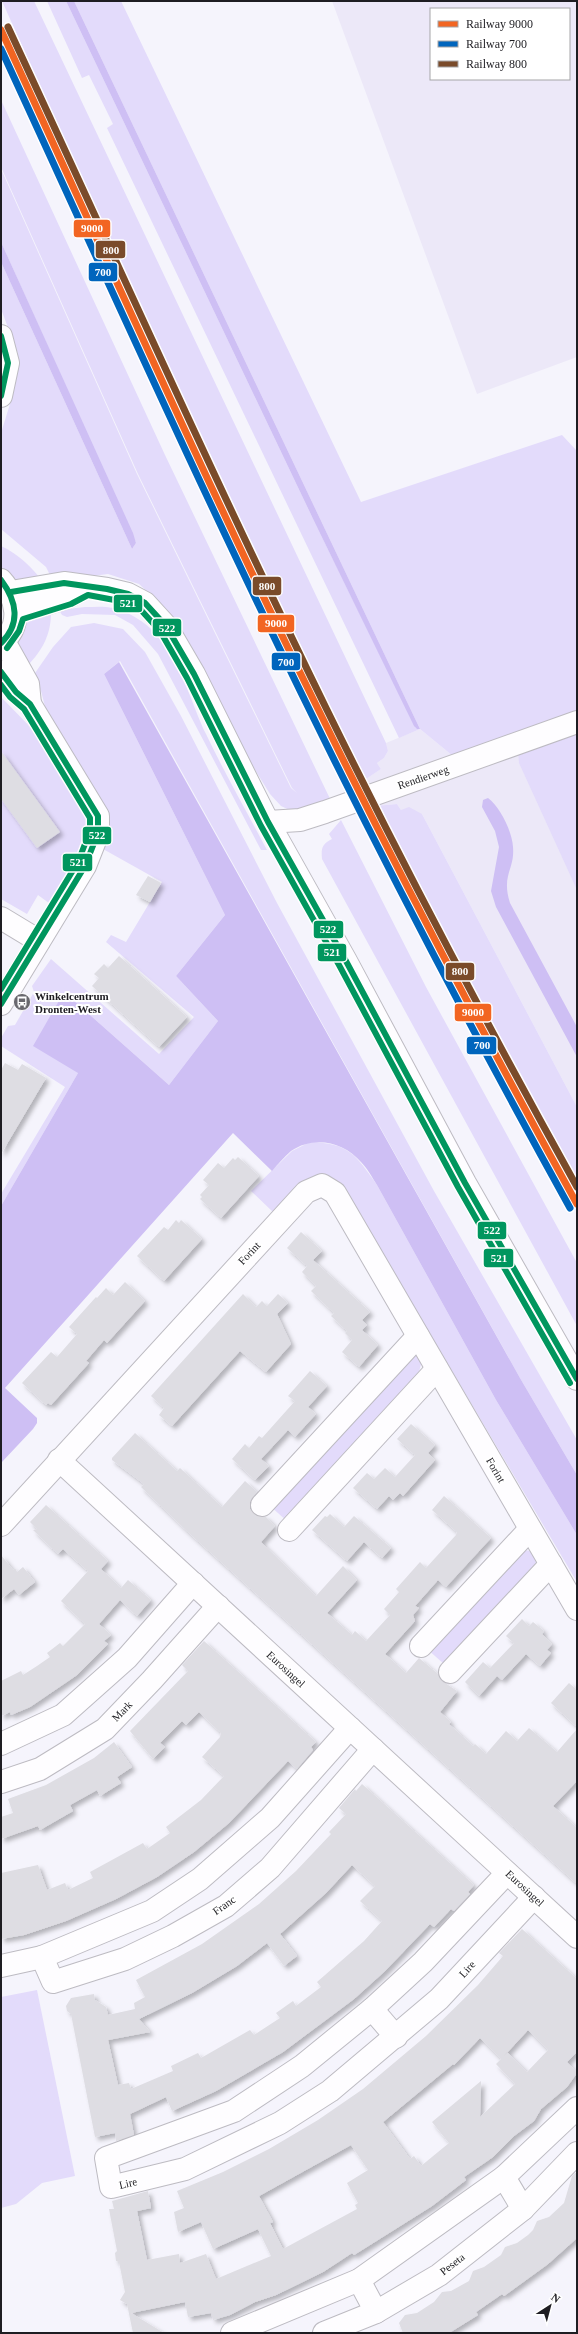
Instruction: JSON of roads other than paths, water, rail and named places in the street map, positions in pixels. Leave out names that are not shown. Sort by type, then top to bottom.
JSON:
[{"type":"street","points":[[1,336],[8,363],[1,396]]},
{"type":"street","points":[[30,704],[28,684],[2,642],[12,628],[16,613],[6,586],[64,583],[86,588],[128,594],[146,603],[166,626],[194,674],[268,822],[346,961],[465,1183],[577,1379]]},
{"type":"street","points":[[16,613],[68,597],[86,588]]},
{"type":"street","points":[[1,672],[16,692],[30,704],[98,816],[98,833],[85,866],[1,1004]]},
{"type":"street","name":"Rendierweg","points":[[268,822],[300,820],[325,812],[577,722]]},
{"type":"street","points":[[1,918],[39,941]]},
{"type":"street","name":"Forint","points":[[59,1460],[306,1192],[322,1186],[335,1193],[577,1609]]},
{"type":"street","points":[[262,1505],[418,1336]]},
{"type":"street","points":[[289,1530],[437,1369]]},
{"type":"street","points":[[1,1525],[14,1513],[59,1460]]},
{"type":"street","name":"Eurosingel","points":[[59,1460],[577,1937]]},
{"type":"street","points":[[422,1646],[530,1529]]},
{"type":"street","points":[[450,1672],[551,1564]]},
{"type":"street","points":[[1,1744],[62,1715],[127,1658],[193,1583]]},
{"type":"street","name":"Mark","points":[[1,1782],[40,1769],[105,1729],[152,1680],[218,1606]]},
{"type":"street","points":[[1,1966],[42,1957],[152,1911],[200,1879],[270,1818],[350,1728]]},
{"type":"street","name":"Franc","points":[[42,1957],[53,1982],[125,1960],[173,1936],[226,1906],[270,1868],[373,1749]]},
{"type":"street","name":"Lire","points":[[507,1872],[423,1962],[372,2009],[302,2066],[234,2111],[106,2158],[112,2187],[184,2169],[280,2123],[330,2090],[396,2037],[439,1999],[534,1897]]},
{"type":"street","points":[[372,2009],[396,2037]]},
{"type":"street","points":[[232,2333],[359,2280],[504,2177],[577,2108]]},
{"type":"street","points":[[234,2111],[253,2136]]},
{"type":"street","name":"Peseta","points":[[324,2333],[376,2312],[439,2275],[523,2209],[577,2153]]},
{"type":"street","points":[[504,2177],[523,2209]]},
{"type":"street","points":[[359,2280],[376,2312]]},
{"type":"rail line","name":"800","points":[[8,27],[205,455],[327,710],[449,950],[577,1187]]},
{"type":"rail line","name":"9000","points":[[1,30],[198,459],[279,630],[446,961],[577,1204]]},
{"type":"rail line","name":"700","points":[[1,49],[194,469],[273,636],[439,965],[570,1208]]},
{"type":"place","name":"Winkelcentrum Dronten-West","points":[[22,1002]]}]
